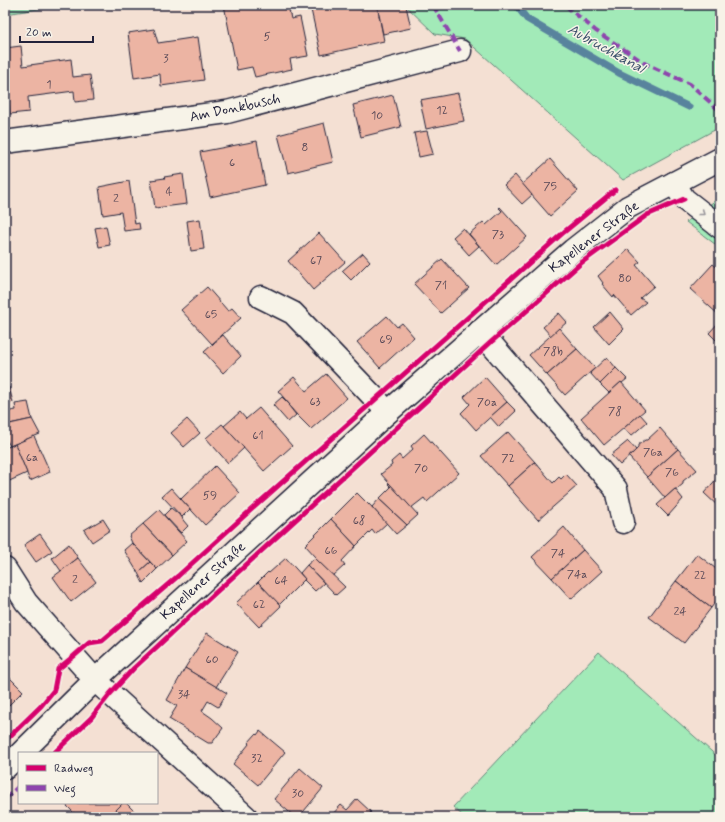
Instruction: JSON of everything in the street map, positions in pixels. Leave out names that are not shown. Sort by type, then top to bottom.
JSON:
[{"type":"street","name":"Am Donkbusch","points":[[5,142],[227,112],[460,51]]},
{"type":"street","name":"Kapellener Straße","points":[[22,752],[95,680],[388,412],[573,250],[628,207],[720,159]]},
{"type":"street","points":[[674,183],[684,199],[720,227]]},
{"type":"street","points":[[262,297],[293,313],[388,412]]},
{"type":"street","points":[[480,331],[616,490],[623,522]]},
{"type":"street","points":[[5,569],[26,602],[95,680],[246,817]]},
{"type":"street","name":"Kapellener Straße","points":[[5,768],[18,756]]},
{"type":"green space","points":[[5,5],[66,5],[5,14]]},
{"type":"green space","points":[[405,5],[720,5],[720,127],[623,180],[465,39],[435,34]]},
{"type":"green space","points":[[720,197],[720,248],[686,222]]},
{"type":"green space","points":[[599,652],[720,759],[720,817],[464,817],[453,807]]},
{"type":"building","points":[[224,5],[288,5],[291,19],[300,17],[308,56],[290,59],[292,69],[255,77],[252,67],[237,70]]},
{"type":"building","points":[[310,5],[377,5],[384,41],[321,55]]},
{"type":"building","points":[[377,5],[406,6],[411,28],[383,34]]},
{"type":"building","points":[[154,29],[158,43],[198,37],[204,80],[161,86],[160,74],[134,78],[128,33]]},
{"type":"building","points":[[21,46],[23,66],[71,59],[73,77],[90,75],[93,100],[75,102],[74,91],[28,97],[29,112],[10,114],[5,80],[5,48]]},
{"type":"building","points":[[458,93],[464,121],[426,129],[420,100]]},
{"type":"building","points":[[393,95],[401,127],[361,137],[353,105]]},
{"type":"building","points":[[324,123],[333,162],[288,173],[278,135]]},
{"type":"building","points":[[427,131],[433,154],[419,157],[414,133]]},
{"type":"building","points":[[257,141],[265,185],[210,197],[200,152]]},
{"type":"building","points":[[550,159],[578,191],[550,216],[522,184]]},
{"type":"building","points":[[183,174],[187,204],[155,208],[151,180]]},
{"type":"building","points":[[515,175],[532,195],[522,204],[504,185]]},
{"type":"building","points":[[129,181],[135,224],[139,223],[140,229],[124,231],[121,212],[103,215],[99,187]]},
{"type":"building","points":[[500,207],[527,237],[496,265],[469,234],[483,222],[486,225],[502,211],[499,208]]},
{"type":"building","points":[[200,219],[204,249],[191,251],[187,221]]},
{"type":"building","points":[[106,226],[110,245],[99,247],[95,228]]},
{"type":"building","points":[[463,228],[479,246],[469,255],[453,237]]},
{"type":"building","points":[[319,233],[345,262],[313,290],[288,261]]},
{"type":"building","points":[[628,249],[640,262],[636,265],[654,286],[640,298],[646,302],[631,315],[614,295],[613,297],[602,284],[603,283],[598,276]]},
{"type":"building","points":[[363,253],[370,261],[351,280],[342,271]]},
{"type":"building","points":[[442,259],[469,288],[441,313],[414,284]]},
{"type":"building","points":[[713,264],[720,270],[720,316],[690,289]]},
{"type":"building","points":[[207,287],[228,311],[232,308],[241,318],[212,344],[181,310]]},
{"type":"building","points":[[610,312],[624,329],[609,344],[594,327]]},
{"type":"building","points":[[559,313],[567,322],[551,336],[543,327]]},
{"type":"building","points":[[387,316],[397,327],[402,323],[414,337],[380,368],[357,342]]},
{"type":"building","points":[[720,321],[720,338],[717,341],[709,333]]},
{"type":"building","points":[[559,328],[577,349],[547,375],[529,355]]},
{"type":"building","points":[[223,335],[241,356],[223,373],[204,352]]},
{"type":"building","points":[[577,349],[595,368],[565,395],[547,375]]},
{"type":"building","points":[[607,357],[616,368],[600,384],[590,373]]},
{"type":"building","points":[[616,368],[627,379],[622,383],[621,382],[609,393],[600,384]]},
{"type":"building","points":[[326,374],[347,398],[311,429],[289,406],[290,405],[278,391],[294,377],[306,391]]},
{"type":"building","points":[[485,377],[507,402],[476,430],[461,413],[470,404],[464,397]]},
{"type":"building","points":[[621,382],[645,410],[604,445],[581,418]]},
{"type":"building","points":[[9,387],[13,402],[5,405],[5,388]]},
{"type":"building","points":[[282,397],[290,405],[289,406],[296,415],[288,422],[273,405]]},
{"type":"building","points":[[28,402],[32,419],[5,425],[5,412],[16,410],[15,404]]},
{"type":"building","points":[[507,402],[516,411],[499,427],[490,417]]},
{"type":"building","points":[[259,408],[292,446],[264,471],[224,426],[240,412],[246,419]]},
{"type":"building","points":[[640,414],[647,422],[631,436],[624,428]]},
{"type":"building","points":[[32,419],[40,434],[10,446],[5,437],[5,425]]},
{"type":"building","points":[[187,419],[200,433],[184,447],[171,433]]},
{"type":"building","points":[[222,424],[244,448],[228,463],[206,438]]},
{"type":"building","points":[[660,428],[678,449],[647,477],[629,457],[638,448],[638,445],[647,440]]},
{"type":"building","points":[[508,432],[535,462],[508,486],[481,456]]},
{"type":"building","points":[[424,434],[459,473],[427,502],[424,498],[411,508],[381,474],[392,465],[391,462],[399,455],[402,459],[413,449],[411,446]]},
{"type":"building","points":[[34,436],[50,472],[30,481],[15,444]]},
{"type":"building","points":[[628,441],[636,450],[620,465],[611,455]]},
{"type":"building","points":[[15,444],[27,473],[5,483],[5,448]]},
{"type":"building","points":[[678,449],[697,470],[683,481],[683,484],[665,498],[647,477]]},
{"type":"building","points":[[535,462],[553,483],[559,477],[561,479],[566,474],[577,486],[538,520],[508,486]]},
{"type":"building","points":[[215,466],[240,493],[205,525],[181,499]]},
{"type":"building","points":[[720,475],[720,508],[704,493]]},
{"type":"building","points":[[389,483],[418,515],[407,525],[379,499],[391,487],[388,484]]},
{"type":"building","points":[[171,488],[190,509],[182,517],[162,496]]},
{"type":"building","points":[[675,489],[683,499],[668,516],[657,505]]},
{"type":"building","points":[[357,493],[387,523],[375,534],[372,530],[356,546],[331,519]]},
{"type":"building","points":[[379,499],[407,525],[396,534],[372,507]]},
{"type":"building","points":[[171,508],[182,517],[188,526],[181,533],[164,515]]},
{"type":"building","points":[[159,510],[187,541],[172,555],[143,524]]},
{"type":"building","points":[[103,519],[110,530],[92,542],[84,530]]},
{"type":"building","points":[[331,519],[356,546],[342,561],[345,565],[333,576],[315,558],[316,557],[305,545]]},
{"type":"building","points":[[143,524],[172,555],[157,569],[132,543],[129,536]]},
{"type":"building","points":[[564,527],[583,550],[552,578],[532,557]]},
{"type":"building","points":[[40,534],[52,551],[36,562],[24,545]]},
{"type":"building","points":[[132,543],[150,562],[138,573],[124,550]]},
{"type":"building","points":[[69,544],[78,558],[61,571],[52,558]]},
{"type":"building","points":[[583,550],[602,571],[571,599],[552,578]]},
{"type":"building","points":[[697,554],[720,572],[720,596],[711,608],[676,581]]},
{"type":"building","points":[[78,558],[96,582],[71,602],[53,577]]},
{"type":"building","points":[[286,558],[305,579],[279,605],[258,582]]},
{"type":"building","points":[[315,558],[345,587],[336,595],[307,565]]},
{"type":"building","points":[[150,562],[157,569],[143,583],[138,573]]},
{"type":"building","points":[[307,565],[324,583],[315,591],[304,580],[305,579],[300,573]]},
{"type":"building","points":[[676,581],[711,608],[684,643],[649,617]]},
{"type":"building","points":[[258,582],[281,606],[259,627],[236,603]]},
{"type":"building","points":[[207,633],[238,652],[216,687],[185,668]]},
{"type":"building","points":[[185,668],[227,693],[218,707],[208,701],[202,711],[223,728],[212,743],[208,743],[169,719],[177,706],[167,700]]},
{"type":"building","points":[[5,673],[23,691],[5,709]]},
{"type":"building","points":[[260,731],[285,752],[258,785],[233,764],[249,744],[248,743]]},
{"type":"building","points":[[300,768],[323,788],[299,817],[295,817],[274,799]]},
{"type":"building","points":[[357,799],[371,812],[367,817],[330,817],[341,805],[347,810]]},
{"type":"building","points":[[65,804],[122,804],[109,817],[78,817]]},
{"type":"building","points":[[122,804],[127,804],[140,817],[109,817]]},
{"type":"waterway","name":"Aubruchkanal","points":[[516,5],[527,19],[619,73],[689,107]]},
{"type":"marked path","points":[[433,5],[460,51]]},
{"type":"marked path","points":[[565,5],[596,31],[646,64],[690,84],[720,111]]},
{"type":"marked path","points":[[5,799],[18,787]]},
{"type":"cycle path","points":[[5,741],[41,706],[54,690],[58,669],[89,643],[102,641],[178,576],[564,232],[615,190]]},
{"type":"cycle path","points":[[55,752],[91,718],[110,694],[134,668],[490,343],[581,263],[647,215],[684,199]]}]
